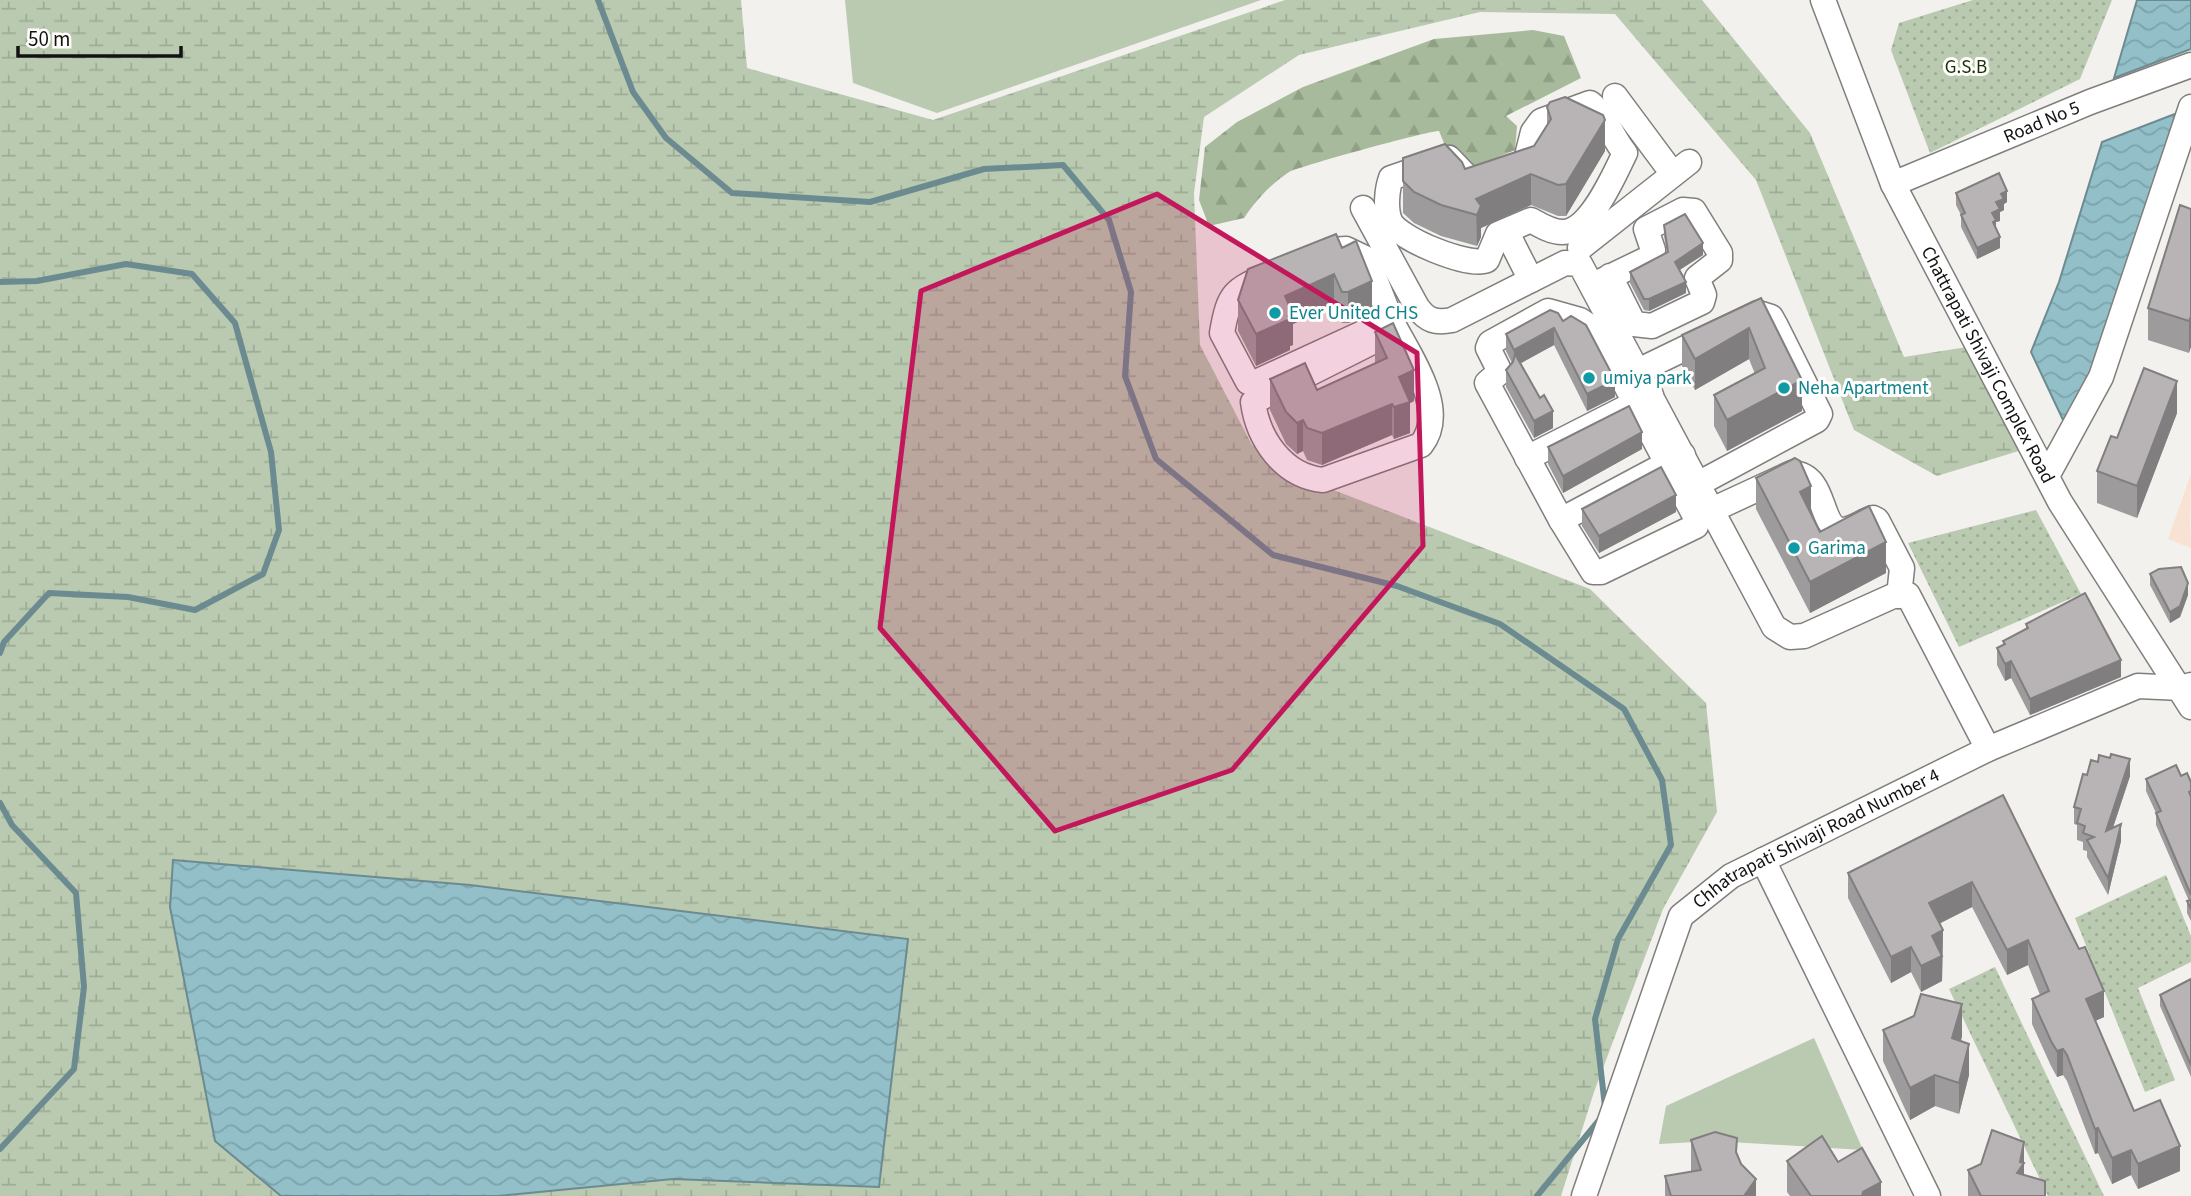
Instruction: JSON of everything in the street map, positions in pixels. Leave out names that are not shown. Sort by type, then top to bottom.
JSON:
[{"type":"street","name":"Chattrapati Shivaji Complex Road","points":[[1823,0],[1893,184],[1987,358],[2060,502],[2188,694]]},
{"type":"street","name":"Road No 5","points":[[1893,184],[2090,102],[2191,65]]},
{"type":"street","points":[[1588,260],[1681,168],[1615,96]]},
{"type":"street","points":[[1363,208],[1424,317],[1439,323],[1452,320],[1564,263],[1588,260],[1651,257],[1653,250],[1646,229],[1683,209],[1694,211],[1720,253],[1720,260],[1697,278],[1704,295],[1702,302],[1652,326],[1634,324],[1588,260],[1562,233],[1531,220],[1498,234],[1487,260],[1474,264],[1402,236],[1390,221],[1388,195],[1391,177],[1448,158],[1473,183],[1525,164],[1533,132],[1541,121],[1590,103],[1601,112],[1611,136],[1625,153],[1602,196],[1588,260],[1638,371],[1643,398]]},
{"type":"street","points":[[2047,476],[2101,377],[2191,107]]},
{"type":"street","points":[[1506,231],[1531,280]]},
{"type":"street","points":[[1314,257],[1346,249],[1367,259],[1394,325],[1429,398],[1427,437],[1421,444],[1323,480],[1313,479],[1280,461],[1264,437],[1253,402],[1394,325],[1421,312]]},
{"type":"street","points":[[1289,267],[1238,288],[1229,303],[1222,333],[1248,382],[1254,383],[1394,325]]},
{"type":"street","points":[[1548,312],[1580,320],[1597,331],[1643,398],[1676,459],[1696,518],[1696,526],[1601,572],[1593,572],[1527,458],[1488,388],[1487,383],[1500,372],[1488,345],[1548,312]]},
{"type":"street","points":[[1638,371],[1758,313],[1771,317],[1776,326],[1820,414],[1817,420],[1698,484]]},
{"type":"street","points":[[1527,458],[1643,398]]},
{"type":"street","points":[[1676,459],[1698,484],[1774,626],[1790,636],[1804,636],[1899,596],[1908,595],[1988,749]]},
{"type":"street","points":[[1561,520],[1676,459]]},
{"type":"street","points":[[1712,510],[1792,473],[1803,474],[1812,481],[1830,521],[1838,529],[1845,530],[1873,518],[1877,520],[1902,568],[1899,596]]},
{"type":"street","name":"Chhatrapati Shivaji Road Number 4","points":[[1584,1196],[1681,916],[1731,876],[1988,749],[2138,685],[2188,694]]},
{"type":"street","points":[[1763,860],[1928,1196]]},
{"type":"highlighted area","points":[[1157,194],[1417,353],[1423,546],[1232,770],[1055,831],[880,628],[921,291]]},
{"type":"shaded area","points":[[2191,474],[2190,525],[2191,548],[2168,539]]},
{"type":"green space","points":[[0,0],[741,0],[747,68],[933,120],[1285,0],[1702,0],[1810,133],[1904,357],[1967,347],[2022,450],[1937,476],[1854,430],[1756,180],[1615,14],[1480,12],[1299,55],[1204,117],[1194,193],[1200,345],[1252,445],[1313,482],[1590,589],[1706,703],[1717,812],[1663,909],[1594,1092],[1561,1196],[0,1196]]},
{"type":"green space","points":[[845,0],[1261,0],[937,113],[853,83]]},
{"type":"green space","name":"G.S.B","points":[[1973,0],[2112,0],[2080,79],[1930,153],[1891,50],[1899,23]]},
{"type":"green space","points":[[1533,30],[1564,36],[1581,78],[1506,116],[1517,126],[1515,150],[1457,174],[1439,131],[1413,136],[1289,172],[1264,193],[1244,218],[1209,226],[1199,200],[1205,147],[1237,122],[1303,87],[1434,39]]},
{"type":"green space","points":[[2036,510],[2081,594],[1959,647],[1908,543]]},
{"type":"green space","points":[[2166,875],[2191,936],[2191,962],[2138,988],[2175,1080],[2145,1092],[2075,918]]},
{"type":"green space","points":[[1995,967],[2104,1196],[2048,1196],[1949,989]]},
{"type":"green space","points":[[1814,1038],[1863,1150],[1714,1141],[1659,1144],[1666,1106]]},
{"type":"water","points":[[2137,0],[2191,0],[2191,49],[2114,78]]},
{"type":"water","points":[[2180,112],[2095,372],[2063,420],[2031,352],[2059,282],[2102,142]]},
{"type":"water","points":[[173,860],[470,885],[908,939],[879,1187],[673,1179],[498,1196],[281,1196],[215,1141],[170,907]]},
{"type":"building","points":[[1565,97],[1603,115],[1605,120],[1566,184],[1558,185],[1531,174],[1476,199],[1481,206],[1477,215],[1441,205],[1414,192],[1403,181],[1403,158],[1445,144],[1465,169],[1534,146],[1551,119],[1547,107],[1550,102]]},
{"type":"building","points":[[1999,173],[2007,191],[2001,194],[2004,199],[1996,202],[2000,209],[1992,213],[2000,237],[1977,248],[1961,215],[1965,213],[1956,193]]},
{"type":"building","points":[[2180,205],[2191,209],[2189,321],[2148,308]]},
{"type":"building","points":[[1685,214],[1703,243],[1675,262],[1686,282],[1644,299],[1630,272],[1668,252],[1664,225]]},
{"type":"building","points":[[1336,234],[1342,248],[1356,241],[1372,281],[1342,292],[1334,274],[1285,296],[1293,314],[1288,316],[1290,319],[1256,334],[1238,300],[1248,269]]},
{"type":"building","points":[[1761,298],[1802,380],[1727,420],[1714,395],[1765,368],[1749,328],[1695,359],[1682,335]]},
{"type":"building","points":[[1550,310],[1558,313],[1563,321],[1571,316],[1586,325],[1615,380],[1587,394],[1554,328],[1514,350],[1506,334]]},
{"type":"building","points":[[1393,323],[1414,370],[1399,377],[1410,402],[1394,407],[1392,404],[1322,433],[1307,428],[1303,420],[1297,423],[1286,412],[1270,379],[1305,363],[1317,390],[1387,358],[1375,332]]},
{"type":"building","points":[[1515,354],[1540,398],[1544,395],[1553,411],[1534,421],[1506,370],[1513,362]]},
{"type":"building","points":[[2144,368],[2177,381],[2137,486],[2097,471],[2111,436],[2117,438]]},
{"type":"building","points":[[1629,406],[1642,432],[1563,476],[1548,447]]},
{"type":"building","points":[[1795,458],[1800,461],[1811,486],[1800,492],[1820,532],[1869,506],[1886,542],[1810,582],[1756,478]]},
{"type":"building","points":[[1661,467],[1676,495],[1599,536],[1582,509]]},
{"type":"building","points":[[2181,567],[2188,583],[2180,606],[2170,612],[2150,574],[2159,569]]},
{"type":"building","points":[[2085,593],[2121,660],[2030,699],[2011,661],[2005,664],[1997,648],[2005,644],[2003,641],[2028,628],[2026,624]]},
{"type":"building","points":[[2111,754],[2130,759],[2106,831],[2121,824],[2108,878],[2087,840],[2094,837],[2083,833],[2085,826],[2077,823],[2081,809],[2074,807],[2083,774],[2087,775],[2091,760],[2098,762],[2099,755],[2110,758]]},
{"type":"building","points":[[2176,765],[2181,776],[2187,773],[2191,782],[2191,895],[2156,813],[2161,811],[2146,779]]},
{"type":"building","points":[[2003,795],[2079,949],[2085,947],[2104,991],[2086,999],[2134,1111],[2160,1100],[2180,1146],[2138,1164],[2131,1150],[2112,1158],[2098,1128],[2095,1129],[2067,1055],[2063,1049],[2057,1051],[2032,999],[2049,991],[2028,940],[2007,950],[1972,882],[1929,903],[1943,930],[1932,936],[1942,956],[1921,966],[1911,947],[1891,957],[1848,873]]},
{"type":"building","points":[[2191,979],[2191,1065],[2160,995]]},
{"type":"building","points":[[1921,994],[1962,1004],[1952,1038],[1969,1044],[1959,1083],[1935,1075],[1910,1088],[1883,1030],[1914,1016]]},
{"type":"building","points":[[1992,1130],[2024,1142],[2020,1162],[2024,1163],[2017,1173],[2045,1181],[2045,1196],[1981,1196],[1968,1170],[1981,1164]]},
{"type":"building","points":[[1715,1132],[1737,1138],[1736,1152],[1741,1164],[1756,1179],[1744,1196],[1671,1196],[1665,1176],[1701,1170],[1691,1140]]},
{"type":"building","points":[[1822,1136],[1838,1162],[1862,1148],[1881,1182],[1863,1192],[1862,1196],[1811,1196],[1787,1161]]},
{"type":"waterway","points":[[598,0],[633,92],[666,138],[732,193],[870,202],[984,169],[1063,165],[1109,220],[1131,292],[1125,376],[1156,459],[1273,555],[1397,586],[1500,624],[1624,709],[1662,780],[1671,845],[1618,939],[1595,1019],[1605,1107]]},
{"type":"waterway","points":[[0,282],[37,281],[126,264],[192,274],[235,323],[271,452],[279,530],[263,574],[195,610],[128,597],[49,593],[4,642],[0,653]]},
{"type":"waterway","points":[[0,803],[12,825],[76,893],[84,987],[74,1069],[0,1149]]},
{"type":"waterway","points":[[1537,1196],[1600,1119]]},
{"type":"place","name":"Ever United CHS","points":[[1275,313]]},
{"type":"place","name":"umiya park","points":[[1589,378]]},
{"type":"place","name":"Neha Apartment","points":[[1784,388]]},
{"type":"place","name":"Garima","points":[[1794,548]]}]
